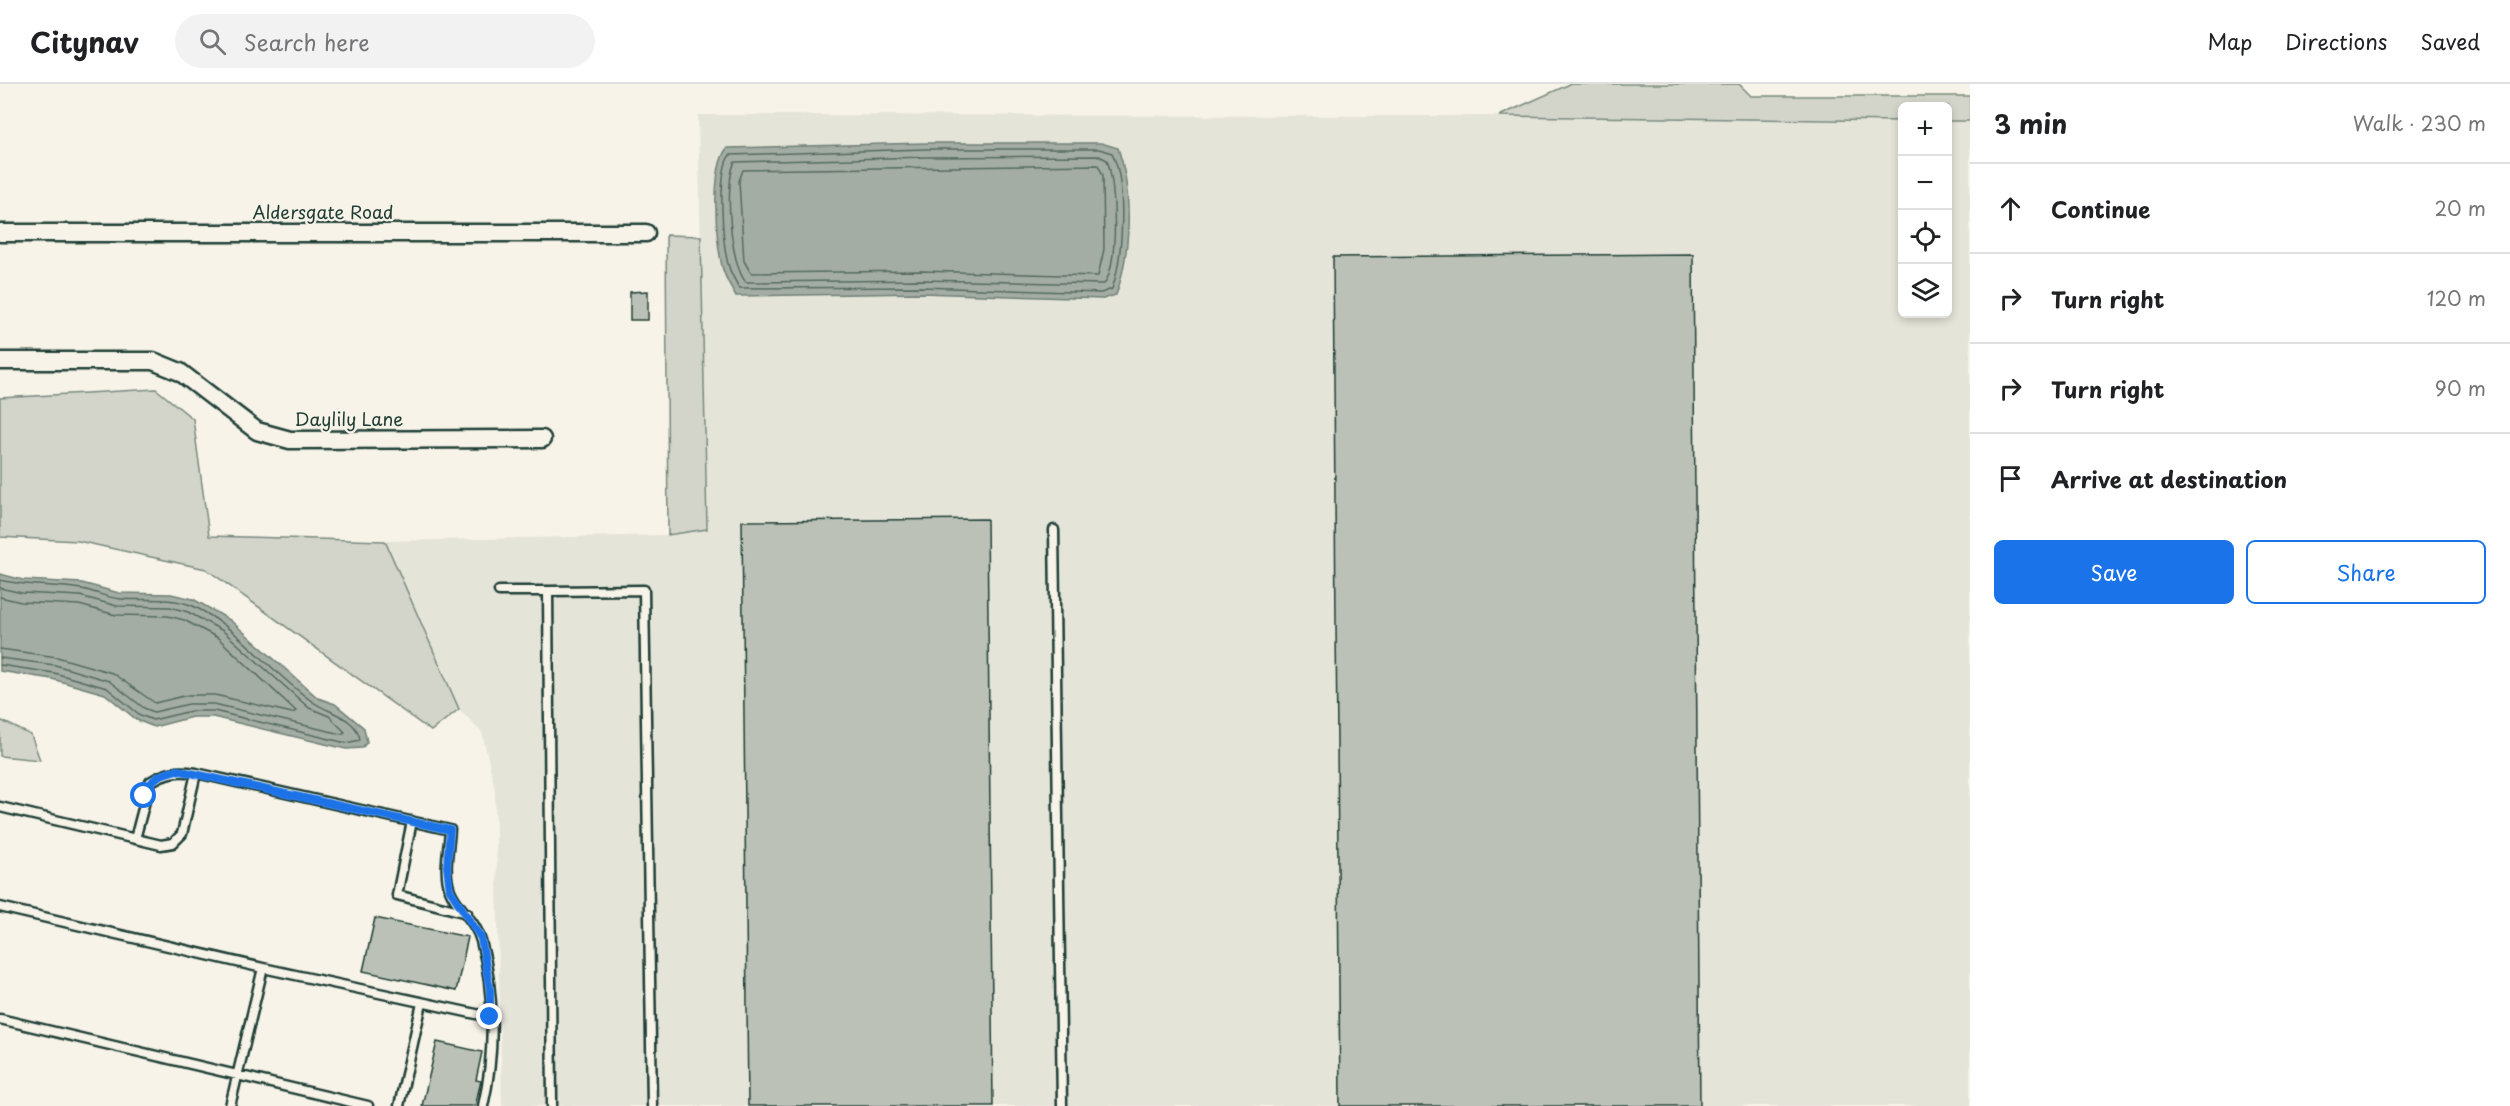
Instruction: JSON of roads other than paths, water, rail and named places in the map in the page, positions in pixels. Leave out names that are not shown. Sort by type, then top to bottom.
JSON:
[{"type":"street","name":"Aldersgate Road","points":[[0,233],[646,233]]},
{"type":"street","name":"Daylily Lane","points":[[0,361],[153,361],[180,372],[257,431],[290,440],[542,439]]},
{"type":"lane","points":[[1054,530],[1062,1106]]},
{"type":"lane","points":[[499,591],[644,590],[652,1106]]},
{"type":"lane","points":[[548,591],[552,1106]]},
{"type":"lane","points":[[135,838],[150,782],[163,774],[177,770],[196,772],[450,830],[447,867],[450,890],[467,913],[481,938],[490,990],[488,1087],[483,1106]]},
{"type":"lane","points":[[0,807],[161,845],[173,843],[182,834],[196,772]]},
{"type":"lane","points":[[412,822],[397,895],[467,913]]},
{"type":"lane","points":[[0,907],[263,968],[490,1017]]},
{"type":"lane","points":[[230,1106],[263,968]]},
{"type":"lane","points":[[399,1106],[422,1002]]},
{"type":"lane","points":[[0,1019],[368,1106]]},
{"type":"water","points":[[926,143],[1101,143],[1118,148],[1126,183],[1128,222],[1125,260],[1116,295],[1103,299],[922,293],[736,296],[723,270],[716,223],[718,172],[727,148]]},
{"type":"water","points":[[0,574],[23,580],[82,583],[119,593],[171,594],[193,599],[230,620],[318,698],[335,704],[364,728],[367,742],[362,748],[346,749],[213,717],[192,717],[154,727],[137,720],[105,694],[52,679],[0,671]]}]
